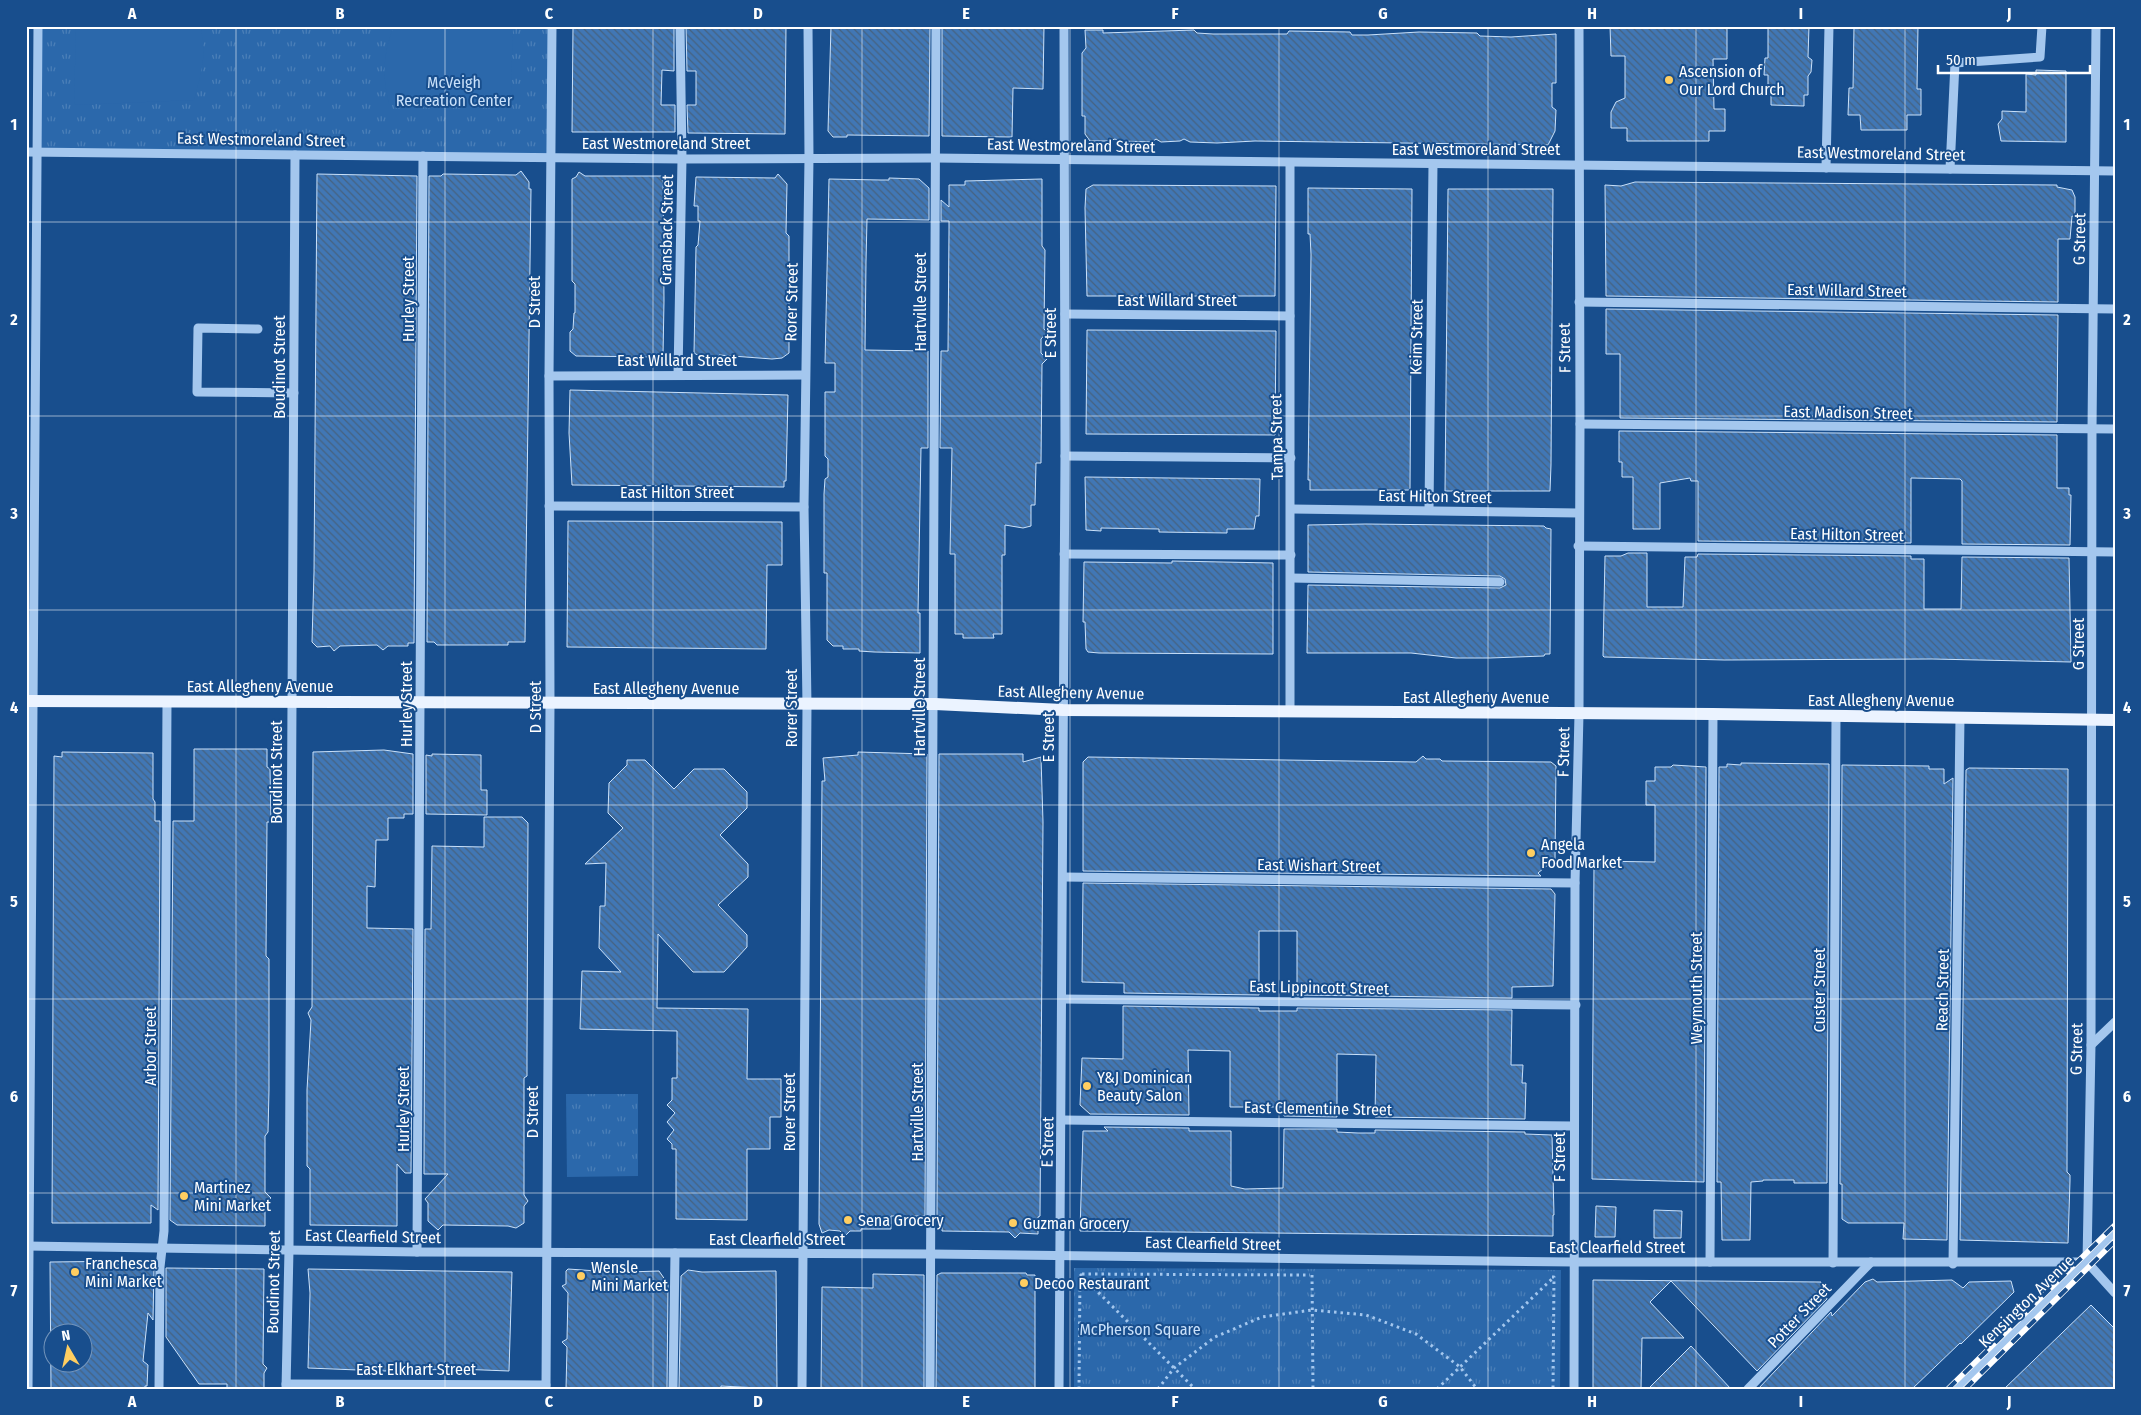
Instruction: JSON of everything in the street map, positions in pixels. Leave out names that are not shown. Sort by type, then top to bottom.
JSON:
[{"type":"main road","name":"East Allegheny Avenue","points":[[30,701],[167,703],[935,704],[1063,710],[1713,714],[2115,720]]},
{"type":"street","points":[[28,1389],[29,827],[38,26]]},
{"type":"street","name":"D Street","points":[[546,1387],[552,26]]},
{"type":"street","name":"Gransback Street","points":[[678,375],[682,159],[680,26]]},
{"type":"street","name":"Rorer Street","points":[[802,1389],[807,705],[804,507],[809,158],[808,26]]},
{"type":"street","name":"Hartville Street","points":[[930,1389],[935,704],[936,26]]},
{"type":"street","name":"E Street","points":[[1059,1389],[1065,456],[1064,26]]},
{"type":"street","name":"F Street","points":[[1574,1389],[1575,883],[1579,714],[1579,26]]},
{"type":"street","points":[[1826,168],[1828,26]]},
{"type":"street","points":[[1950,169],[1955,63],[2040,56],[2042,26]]},
{"type":"street","name":"G Street","points":[[2087,1262],[2091,1045],[2092,429],[2096,26]]},
{"type":"street","name":"East Westmoreland Street","points":[[26,152],[682,159],[935,158],[2115,171]]},
{"type":"street","name":"Boudinot Street","points":[[286,1386],[289,1250],[295,155]]},
{"type":"street","name":"Hurley Street","points":[[417,1252],[423,156]]},
{"type":"street","name":"Tampa Street","points":[[1290,163],[1292,509],[1290,712]]},
{"type":"street","name":"Keim Street","points":[[1429,510],[1432,164]]},
{"type":"street","name":"East Willard Street","points":[[1579,302],[2115,309]]},
{"type":"street","name":"East Willard Street","points":[[1065,314],[1290,316]]},
{"type":"street","points":[[258,329],[198,328],[197,392],[294,393]]},
{"type":"street","name":"East Willard Street","points":[[549,376],[805,375]]},
{"type":"street","name":"East Madison Street","points":[[1580,424],[2115,429]]},
{"type":"street","points":[[1065,456],[1291,458]]},
{"type":"street","name":"East Hilton Street","points":[[549,506],[804,507]]},
{"type":"street","name":"East Hilton Street","points":[[1292,509],[1579,513]]},
{"type":"street","name":"East Hilton Street","points":[[1578,546],[2115,552]]},
{"type":"street","points":[[1064,554],[1291,554]]},
{"type":"street","points":[[1291,578],[1500,582]]},
{"type":"street","name":"Arbor Street","points":[[159,1389],[167,703]]},
{"type":"street","name":"Weymouth Street","points":[[1710,1262],[1713,714]]},
{"type":"street","name":"Custer Street","points":[[1833,1263],[1836,716]]},
{"type":"street","name":"Reach Street","points":[[1953,1264],[1960,717]]},
{"type":"street","name":"East Wishart Street","points":[[1063,877],[1575,883]]},
{"type":"street","name":"East Lippincott Street","points":[[1062,998],[1576,1005]]},
{"type":"street","points":[[2091,1045],[2115,1022]]},
{"type":"street","name":"East Clementine Street","points":[[1062,1120],[1574,1126]]},
{"type":"street","name":"Kensington Avenue","points":[[1958,1389],[2115,1234]]},
{"type":"street","name":"East Clearfield Street","points":[[27,1246],[417,1252],[546,1251],[931,1254],[1574,1262],[1871,1262],[1953,1264],[2087,1262]]},
{"type":"street","points":[[674,1389],[675,1253]]},
{"type":"street","name":"Potter Street","points":[[1748,1389],[1871,1262]]},
{"type":"street","points":[[2087,1262],[2115,1293]]},
{"type":"street","name":"East Elkhart Street","points":[[286,1386],[546,1387]]},
{"type":"path","points":[[1080,1274],[1321,1275]]},
{"type":"path","points":[[1080,1274],[1195,1389]]},
{"type":"path","points":[[1079,1389],[1080,1274]]},
{"type":"path","points":[[1312,1275],[1313,1389]]},
{"type":"path","points":[[1545,1277],[1554,1277]]},
{"type":"path","points":[[1437,1389],[1554,1277]]},
{"type":"path","points":[[1553,1389],[1554,1277]]},
{"type":"path","points":[[1158,1389],[1174,1368],[1215,1337],[1262,1317],[1312,1310],[1366,1315],[1416,1334],[1460,1366],[1477,1389]]},
{"type":"green space","name":"McVeigh Recreation Center","points":[[38,26],[552,26],[551,157],[37,152]]},
{"type":"green space","points":[[76,26],[200,26],[203,54],[194,100],[74,105]]},
{"type":"green space","points":[[394,26],[513,26],[511,93],[498,108],[389,104],[385,84],[385,65],[390,36]]},
{"type":"green space","points":[[566,1094],[638,1094],[638,1176],[567,1177]]},
{"type":"green space","name":"McPherson Square","points":[[1074,1268],[1561,1270],[1560,1389],[1074,1389]]},
{"type":"building","points":[[573,26],[674,26],[674,71],[662,70],[661,105],[675,105],[675,132],[572,132]]},
{"type":"building","points":[[686,26],[786,26],[785,134],[688,133],[687,105],[696,105],[696,71],[687,71]]},
{"type":"building","points":[[831,26],[930,26],[929,136],[847,135],[847,137],[833,137],[828,131]]},
{"type":"building","points":[[942,26],[1044,26],[1043,89],[1013,88],[1012,137],[942,136]]},
{"type":"building","name":"Ascension of Our Lord Church","points":[[1610,26],[1727,26],[1727,59],[1713,59],[1714,109],[1725,109],[1725,131],[1709,131],[1709,141],[1627,141],[1627,128],[1611,128],[1611,112],[1616,102],[1625,98],[1625,56],[1611,56]]},
{"type":"building","points":[[1768,26],[1809,26],[1808,57],[1812,60],[1811,72],[1808,76],[1808,95],[1804,95],[1804,106],[1771,105],[1771,94],[1768,94],[1768,75],[1764,75],[1765,58],[1768,58]]},
{"type":"building","points":[[1854,26],[1918,26],[1917,89],[1921,89],[1921,115],[1907,115],[1907,130],[1861,130],[1860,115],[1848,115],[1849,88],[1853,88]]},
{"type":"building","points":[[1085,30],[1103,30],[1103,33],[1194,30],[1197,33],[1213,34],[1287,34],[1289,31],[1350,32],[1352,35],[1419,32],[1477,33],[1480,36],[1511,37],[1556,34],[1556,83],[1552,83],[1552,107],[1556,110],[1555,131],[1548,145],[1255,141],[1217,143],[1190,142],[1184,139],[1161,142],[1156,139],[1152,142],[1119,141],[1115,139],[1109,141],[1090,141],[1085,134],[1085,116],[1082,116],[1082,53],[1086,48]]},
{"type":"building","points":[[2036,70],[2066,71],[2066,142],[2001,141],[1998,124],[2002,119],[2002,111],[2026,112],[2026,74],[2036,75]]},
{"type":"building","points":[[521,171],[529,182],[529,189],[531,189],[525,642],[508,642],[508,645],[437,645],[434,642],[427,642],[429,176],[441,176],[443,174],[516,175]]},
{"type":"building","points":[[579,172],[585,176],[663,176],[664,301],[663,355],[661,357],[576,356],[570,351],[570,332],[573,329],[575,313],[575,284],[572,281],[572,179]]},
{"type":"building","points":[[317,174],[417,176],[414,643],[408,643],[408,646],[388,646],[383,650],[377,645],[340,646],[334,651],[330,646],[317,647],[312,642]]},
{"type":"building","points":[[778,174],[787,184],[786,233],[789,236],[789,353],[782,358],[772,359],[719,355],[719,358],[701,357],[694,353],[696,247],[698,245],[700,221],[698,221],[698,206],[694,206],[696,177],[775,178]]},
{"type":"building","points":[[889,178],[919,179],[929,188],[929,220],[867,219],[866,262],[865,350],[928,351],[928,448],[921,448],[918,613],[920,613],[920,653],[843,649],[843,646],[833,646],[827,640],[827,573],[824,573],[824,494],[825,479],[828,477],[828,459],[825,456],[825,392],[835,392],[835,363],[825,363],[829,179],[889,180]]},
{"type":"building","points":[[1042,179],[1042,246],[1045,250],[1044,329],[1047,332],[1041,339],[1041,353],[1047,359],[1042,364],[1041,463],[1036,463],[1035,505],[1031,505],[1031,526],[1023,528],[1005,525],[1005,555],[1002,555],[1002,634],[993,634],[994,638],[963,638],[963,634],[955,634],[955,554],[950,554],[952,448],[940,448],[941,351],[948,351],[949,230],[949,221],[941,221],[941,200],[949,207],[949,185],[965,185],[965,181]]},
{"type":"building","points":[[1635,182],[2057,185],[2057,187],[2072,190],[2075,197],[2075,217],[2072,216],[2070,239],[2058,239],[2058,302],[1606,296],[1605,185],[1621,186]]},
{"type":"building","points":[[1093,185],[1276,186],[1275,296],[1087,296],[1086,189]]},
{"type":"building","points":[[1308,188],[1412,189],[1410,490],[1310,490],[1310,480],[1308,480],[1311,254],[1310,234],[1308,234]]},
{"type":"building","points":[[1448,189],[1553,189],[1550,491],[1445,491]]},
{"type":"building","points":[[1606,309],[2058,315],[2057,422],[1620,418],[1620,354],[1606,354]]},
{"type":"building","points":[[1087,330],[1276,331],[1275,435],[1086,434]]},
{"type":"building","points":[[570,390],[788,395],[786,481],[784,481],[784,487],[572,485],[569,433]]},
{"type":"building","points":[[1619,431],[2057,435],[2057,488],[2069,488],[2069,495],[2071,495],[2070,545],[1962,544],[1962,481],[1960,479],[1911,478],[1911,543],[1698,541],[1698,481],[1691,481],[1690,478],[1660,483],[1660,529],[1633,529],[1633,477],[1622,477],[1622,462],[1619,462]]},
{"type":"building","points":[[1085,477],[1260,479],[1259,516],[1256,516],[1254,529],[1227,529],[1227,533],[1159,532],[1159,529],[1101,528],[1101,531],[1086,530]]},
{"type":"building","points":[[568,521],[782,522],[782,565],[767,565],[766,649],[567,647]]},
{"type":"building","points":[[1308,525],[1544,526],[1551,529],[1550,654],[1545,654],[1544,656],[1456,658],[1411,653],[1307,653],[1308,585],[1500,588],[1506,585],[1505,579],[1500,576],[1308,572]]},
{"type":"building","points":[[1628,553],[1647,553],[1647,607],[1683,607],[1685,557],[1697,557],[1698,554],[1911,556],[1911,559],[1924,559],[1924,609],[1961,609],[1962,557],[2069,558],[2071,662],[1932,659],[1724,660],[1604,657],[1605,556],[1621,556]]},
{"type":"building","points":[[1172,561],[1273,563],[1273,654],[1088,652],[1086,649],[1085,622],[1083,622],[1084,562],[1172,563]]},
{"type":"building","points":[[194,749],[267,749],[267,767],[270,769],[271,822],[267,822],[266,956],[269,959],[269,1090],[268,1132],[265,1136],[265,1192],[271,1198],[265,1203],[265,1226],[177,1225],[170,1220],[173,821],[194,821]]},
{"type":"building","points":[[384,750],[413,754],[413,814],[404,814],[404,818],[388,818],[388,840],[376,840],[375,887],[367,886],[367,928],[413,929],[411,1173],[405,1173],[397,1164],[397,1226],[310,1225],[310,1169],[307,1166],[307,1090],[311,1020],[308,1013],[312,1007],[313,752]]},
{"type":"building","points":[[62,752],[153,753],[155,821],[160,821],[158,1210],[151,1205],[151,1223],[52,1223],[54,756],[62,757]]},
{"type":"building","points":[[858,752],[927,754],[925,1216],[891,1216],[891,1229],[861,1229],[861,1231],[850,1231],[845,1236],[840,1231],[829,1230],[822,1233],[819,1224],[822,781],[825,781],[823,758],[858,755]]},
{"type":"building","points":[[432,754],[481,755],[481,790],[487,790],[487,815],[426,814],[426,755],[432,756]]},
{"type":"building","points":[[939,754],[1023,754],[1023,762],[1041,757],[1043,822],[1040,1216],[1038,1217],[1038,1234],[1020,1233],[1015,1238],[1009,1232],[942,1231],[942,1216],[937,1216]]},
{"type":"building","points":[[1423,756],[1426,759],[1440,759],[1442,761],[1551,762],[1556,766],[1555,859],[1538,873],[1541,876],[1083,871],[1083,762],[1088,757],[1416,762]]},
{"type":"building","points":[[627,760],[645,760],[674,789],[694,769],[724,769],[747,792],[747,808],[720,835],[748,864],[748,877],[718,905],[747,935],[747,947],[724,972],[693,972],[658,934],[657,1008],[748,1009],[747,1079],[781,1079],[781,1117],[770,1117],[770,1149],[747,1149],[747,1220],[676,1219],[676,1149],[672,1149],[672,1144],[667,1139],[674,1130],[667,1122],[675,1113],[667,1105],[672,1100],[672,1078],[677,1078],[677,1031],[580,1029],[582,971],[621,972],[599,948],[600,906],[605,906],[606,863],[585,864],[623,828],[608,813],[609,783],[627,765]]},
{"type":"building","points":[[1741,763],[1829,764],[1827,1183],[1794,1183],[1794,1180],[1751,1182],[1750,1240],[1722,1240],[1721,1182],[1717,1182],[1719,767],[1727,767],[1727,764],[1741,765]]},
{"type":"building","points":[[1673,765],[1706,767],[1704,1182],[1592,1179],[1594,861],[1655,862],[1655,805],[1646,805],[1646,781],[1655,781],[1655,767],[1671,767]]},
{"type":"building","points":[[1842,765],[1929,766],[1929,769],[1944,769],[1944,784],[1953,778],[1947,1240],[1903,1239],[1904,1223],[1848,1223],[1842,1219],[1842,1184],[1840,1184]]},
{"type":"building","points":[[1969,768],[2068,769],[2067,1172],[2070,1175],[2070,1181],[2068,1243],[1960,1240],[1966,770]]},
{"type":"building","points":[[484,817],[522,817],[528,823],[527,1076],[524,1078],[524,1195],[528,1201],[524,1206],[524,1223],[516,1228],[508,1226],[443,1225],[438,1230],[428,1221],[428,1203],[425,1199],[448,1174],[424,1174],[425,929],[431,929],[432,846],[484,847]]},
{"type":"building","points":[[1083,883],[1551,889],[1555,894],[1553,986],[1512,987],[1512,998],[1297,995],[1297,931],[1259,931],[1259,995],[1124,993],[1124,983],[1082,982]]},
{"type":"building","points":[[1123,1006],[1259,1008],[1259,1011],[1297,1011],[1297,1008],[1512,1010],[1511,1065],[1523,1065],[1522,1083],[1526,1083],[1525,1119],[1375,1117],[1376,1055],[1337,1054],[1337,1117],[1284,1116],[1284,1107],[1230,1107],[1230,1051],[1188,1050],[1189,1115],[1090,1114],[1080,1105],[1082,1058],[1123,1059]]},
{"type":"building","points":[[1104,1127],[1189,1128],[1189,1131],[1231,1131],[1231,1186],[1245,1189],[1283,1188],[1284,1129],[1337,1129],[1337,1132],[1358,1133],[1375,1133],[1375,1130],[1525,1132],[1525,1134],[1552,1135],[1553,1236],[1080,1231],[1083,1131],[1108,1131]]},
{"type":"building","points":[[1596,1206],[1616,1207],[1615,1237],[1595,1237]]},
{"type":"building","points":[[1654,1210],[1682,1211],[1681,1238],[1654,1238]]},
{"type":"building","points":[[135,1261],[135,1263],[144,1264],[144,1268],[154,1268],[153,1320],[148,1313],[143,1361],[148,1365],[147,1386],[145,1386],[145,1389],[51,1389],[51,1372],[92,1372],[92,1322],[50,1322],[50,1262]]},
{"type":"building","points":[[166,1268],[264,1269],[263,1364],[267,1368],[264,1373],[264,1389],[227,1389],[227,1384],[199,1384],[166,1337]]},
{"type":"building","points":[[308,1269],[512,1272],[509,1371],[458,1369],[383,1371],[308,1368],[310,1293]]},
{"type":"building","points":[[568,1269],[597,1271],[597,1273],[659,1271],[668,1284],[667,1389],[566,1389],[567,1347],[562,1342],[567,1339],[568,1293],[562,1286],[566,1284],[566,1271]]},
{"type":"building","points":[[688,1270],[702,1272],[776,1271],[777,1389],[721,1386],[721,1389],[679,1389],[681,1276]]},
{"type":"building","points":[[941,1273],[1026,1273],[1027,1275],[1035,1275],[1035,1389],[936,1389],[937,1275]]},
{"type":"building","points":[[873,1274],[924,1275],[924,1389],[821,1389],[822,1287],[873,1288]]},
{"type":"building","points":[[1873,1279],[1877,1282],[1952,1280],[1963,1288],[1969,1282],[2011,1281],[2014,1292],[1912,1389],[1758,1389],[1831,1312],[1832,1316],[1865,1282]]},
{"type":"building","points":[[1593,1280],[1821,1282],[1827,1299],[1757,1371],[1671,1281],[1650,1302],[1684,1338],[1642,1338],[1641,1389],[1593,1389]]},
{"type":"building","points":[[2091,1305],[2115,1329],[2115,1389],[2004,1389]]},
{"type":"building","points":[[1691,1346],[1731,1389],[1648,1389]]},
{"type":"railway","points":[[1948,1389],[2115,1225]]},
{"type":"railway","points":[[1965,1389],[2115,1241]]},
{"type":"place","name":"Ascension of Our Lord Church","points":[[1669,80]]},
{"type":"place","name":"Angela Food Market","points":[[1531,853]]},
{"type":"place","name":"Y&J Dominican Beauty Salon","points":[[1087,1086]]},
{"type":"place","name":"Martinez Mini Market","points":[[184,1196]]},
{"type":"place","name":"Sena Grocery","points":[[848,1220]]},
{"type":"place","name":"Guzman Grocery","points":[[1013,1223]]},
{"type":"place","name":"Franchesca Mini Market","points":[[75,1272]]},
{"type":"place","name":"Wensle Mini Market","points":[[581,1276]]},
{"type":"place","name":"Decoo Restaurant","points":[[1024,1283]]}]
